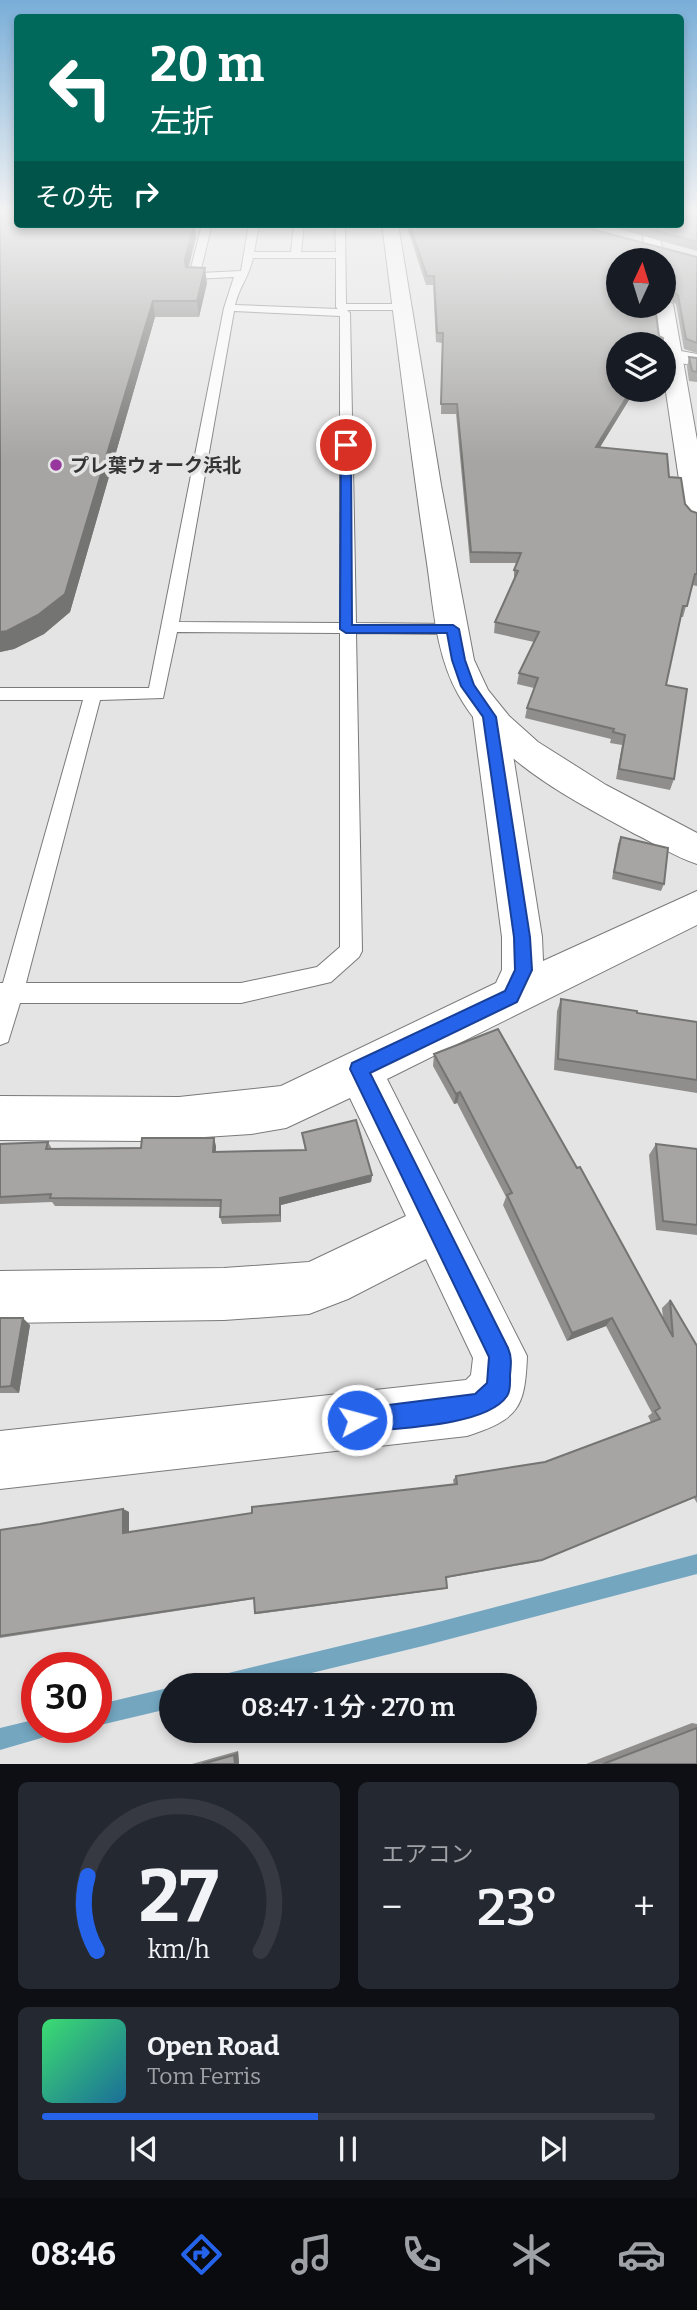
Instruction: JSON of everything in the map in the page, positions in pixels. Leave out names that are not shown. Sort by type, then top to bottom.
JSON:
[{"type":"street","points":[[399,295],[458,660],[468,686],[490,717],[531,754],[564,776],[697,850]]},
{"type":"street","points":[[676,356],[697,360]]},
{"type":"street","points":[[676,390],[697,513]]},
{"type":"street","points":[[490,717],[522,937],[523,970],[511,996]]},
{"type":"street","points":[[0,1118],[202,1118],[251,1114],[286,1107],[359,1069],[697,907]]},
{"type":"street","points":[[0,1461],[467,1408],[482,1403],[498,1388],[500,1356],[359,1069]]},
{"type":"street","points":[[0,1297],[224,1294],[309,1288],[330,1281],[437,1227]]},
{"type":"lane","points":[[0,694],[157,694],[232,295]]},
{"type":"lane","points":[[341,295],[341,307],[401,307]]},
{"type":"lane","points":[[229,308],[345,313],[382,312],[401,307]]},
{"type":"lane","points":[[6,993],[241,993],[323,975],[351,951],[345,313]]},
{"type":"lane","points":[[169,627],[453,629]]},
{"type":"lane","points":[[0,1035],[6,993],[93,694]]},
{"type":"building","name":"プレ葉ウォーク浜北","points":[[0,295],[198,295],[197,301],[153,301],[65,594],[38,615],[0,632]]},
{"type":"building","points":[[435,295],[606,295],[606,318],[657,318],[658,332],[606,332],[606,402],[624,402],[596,447],[667,454],[669,477],[681,478],[685,504],[697,513],[697,574],[687,606],[683,606],[666,685],[687,689],[674,779],[619,769],[625,735],[613,732],[614,729],[527,708],[538,678],[519,673],[539,632],[495,622],[518,571],[514,570],[521,553],[471,552],[457,404],[441,404],[443,333],[437,333]]},
{"type":"building","points":[[678,295],[697,295],[697,343],[686,339]]},
{"type":"building","points":[[689,357],[697,358],[697,372],[692,371]]},
{"type":"building","points":[[621,837],[668,848],[664,884],[614,872]]},
{"type":"building","points":[[561,999],[697,1022],[697,1080],[558,1059]]},
{"type":"building","points":[[498,1029],[577,1168],[580,1167],[673,1337],[670,1300],[697,1346],[697,1496],[542,1560],[446,1577],[447,1588],[255,1613],[254,1598],[0,1636],[0,1530],[123,1509],[123,1533],[252,1513],[252,1507],[457,1484],[456,1476],[545,1462],[660,1419],[655,1411],[660,1408],[612,1318],[572,1333],[507,1195],[512,1193],[460,1092],[456,1094],[434,1054]]},
{"type":"building","points":[[356,1120],[372,1175],[280,1198],[280,1215],[220,1217],[221,1200],[50,1198],[51,1194],[0,1197],[0,1144],[48,1142],[46,1149],[141,1148],[142,1138],[214,1138],[213,1152],[306,1150],[302,1133]]},
{"type":"building","points":[[656,1144],[697,1149],[697,1225],[663,1221]]},
{"type":"building","points":[[0,1318],[23,1318],[11,1386],[0,1387]]},
{"type":"building","points":[[697,1728],[697,1764],[603,1764]]},
{"type":"building","points":[[234,1755],[235,1764],[202,1764]]},
{"type":"waterway","points":[[270,1673],[697,1564]]},
{"type":"waterway","points":[[112,1712],[159,1700]]},
{"type":"waterway","points":[[0,1739],[21,1734]]},
{"type":"place","name":"プレ葉ウォーク浜北","points":[[56,465]]},
{"type":"route","points":[[346,445],[346,629],[453,629],[458,660],[468,686],[490,717],[522,937],[523,970],[511,996],[359,1069],[500,1356],[498,1388],[482,1403],[467,1408],[357,1420]]}]
